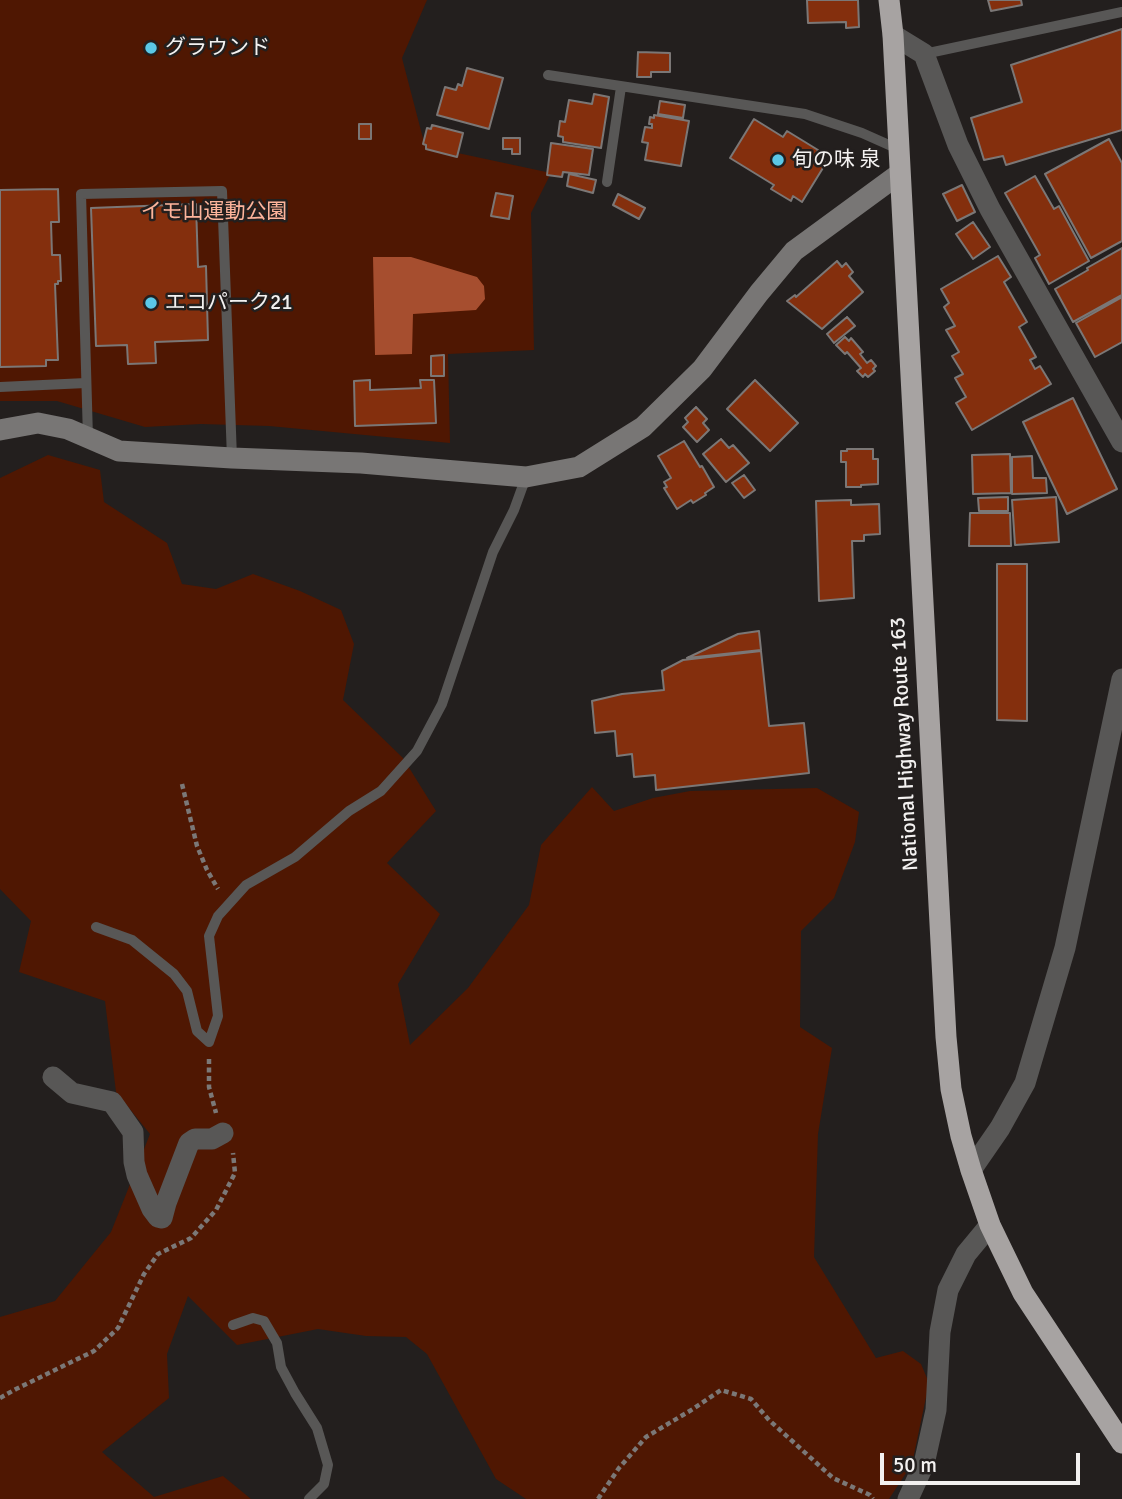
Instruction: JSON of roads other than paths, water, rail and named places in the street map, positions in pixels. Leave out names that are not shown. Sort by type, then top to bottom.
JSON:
[{"type":"highway","name":"National Highway Route 163","points":[[889,0],[951,1089],[961,1136],[990,1225],[1023,1293],[1122,1443]]},
{"type":"street","points":[[892,35],[924,54],[958,145],[990,209],[1122,442]]},
{"type":"street","points":[[0,430],[38,423],[68,429],[119,452],[361,463],[526,477],[579,467],[643,427],[702,369],[794,251],[899,174]]},
{"type":"street","points":[[971,1170],[1000,1128],[1025,1083],[1065,948],[1122,680]]},
{"type":"street","points":[[53,1077],[72,1093],[112,1102],[133,1132],[137,1175],[158,1217],[162,1217],[189,1143],[195,1139],[212,1139],[223,1133]]},
{"type":"street","points":[[908,1499],[924,1464],[936,1410],[940,1332],[948,1290],[966,1254],[990,1225]]},
{"type":"lane","points":[[924,54],[1122,12]]},
{"type":"lane","points":[[548,75],[805,114],[862,133],[898,149]]},
{"type":"lane","points":[[607,182],[621,87]]},
{"type":"lane","points":[[88,438],[81,194],[222,191],[232,458]]},
{"type":"lane","points":[[0,387],[86,383]]},
{"type":"lane","points":[[96,927],[132,940],[174,974],[187,991],[197,1031],[209,1042],[218,1016],[209,936],[218,916],[246,885],[295,857],[349,811],[381,791],[417,751],[442,704],[494,552],[526,477]]},
{"type":"lane","points":[[233,1325],[253,1318],[264,1321],[276,1343],[281,1367],[317,1427],[328,1465],[324,1484],[309,1499]]},
{"type":"place","name":"グラウンド","points":[[151,48]]},
{"type":"place","name":"旬の味 泉","points":[[778,160]]},
{"type":"place","name":"エコパーク21","points":[[151,303]]},
{"type":"park label","name":"イモ山運動公園","points":[[214,212]]}]
